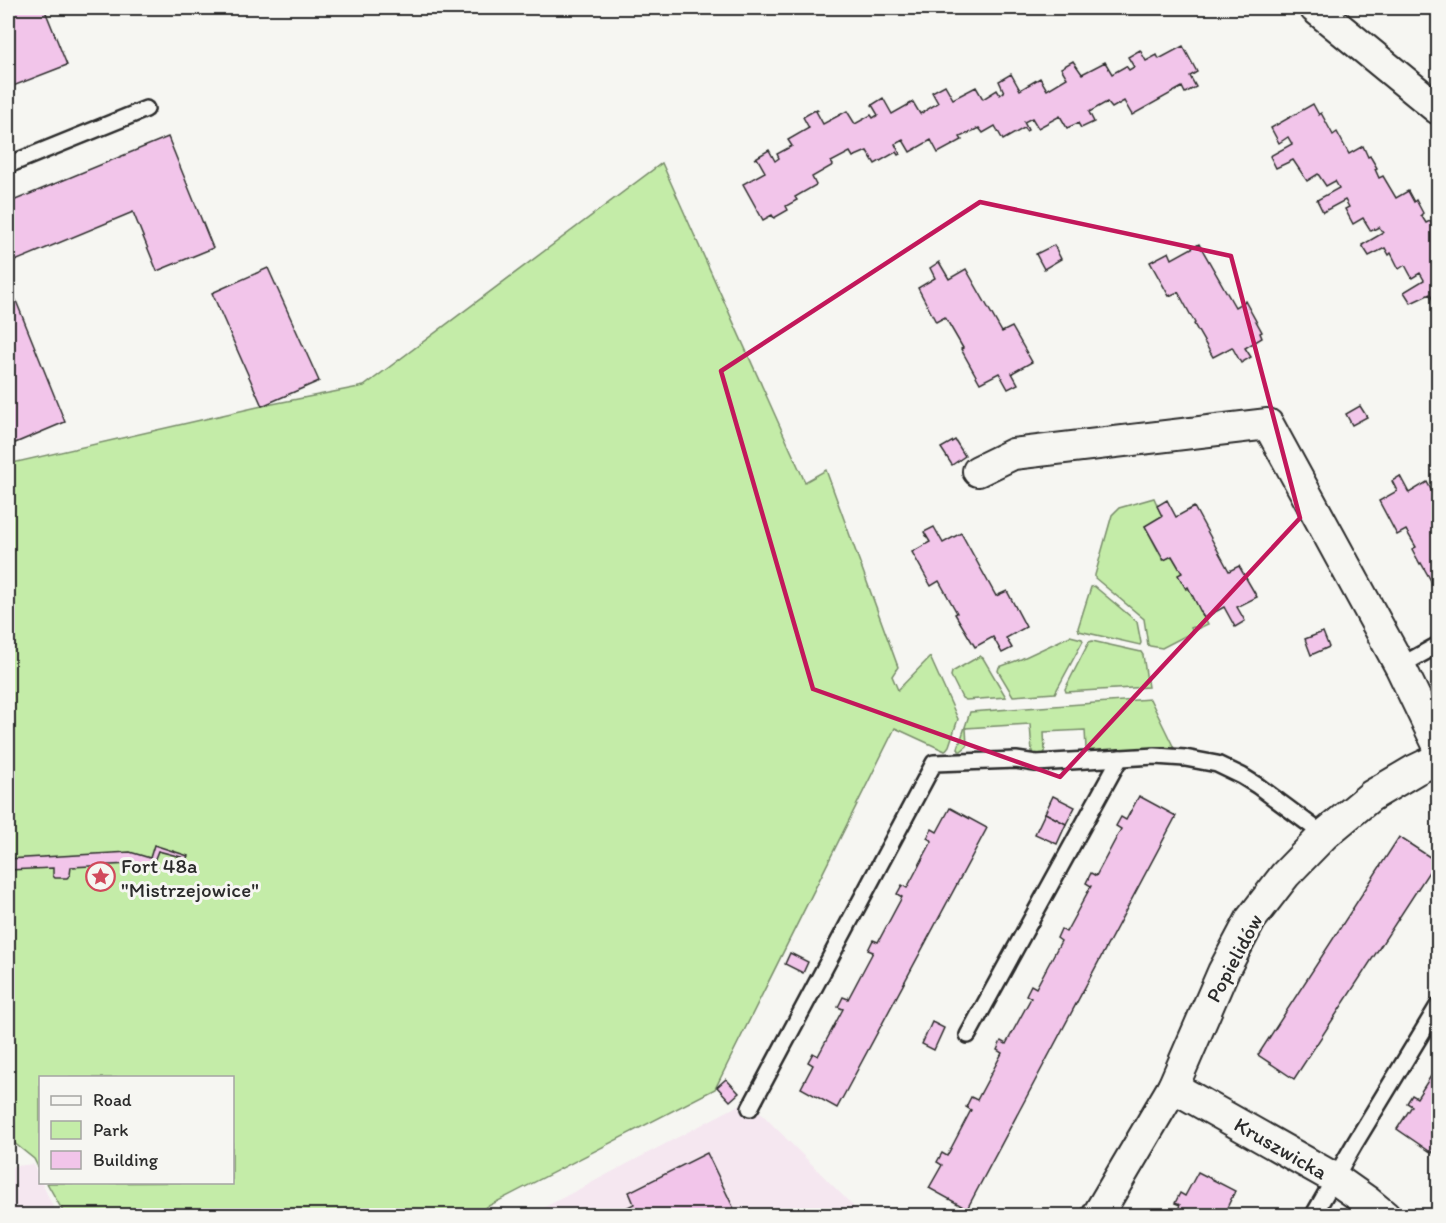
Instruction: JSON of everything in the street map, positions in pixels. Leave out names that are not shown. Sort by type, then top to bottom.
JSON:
[{"type":"street","points":[[1315,8],[1438,110]]},
{"type":"street","points":[[978,471],[1013,454],[1268,424],[1400,666],[1438,745]]},
{"type":"street","name":"Popielidów","points":[[1096,1215],[1173,1087],[1223,972],[1251,919],[1285,875],[1324,835],[1371,796],[1438,759]]},
{"type":"street","name":"Kruszwicka","points":[[1173,1087],[1334,1178],[1385,1215]]},
{"type":"lane","points":[[8,165],[146,109]]},
{"type":"lane","points":[[1400,666],[1438,645]]},
{"type":"lane","points":[[750,1108],[934,764],[1016,760],[1036,764],[1170,756],[1217,764],[1258,786],[1324,835]]},
{"type":"lane","points":[[968,1035],[1120,758]]},
{"type":"lane","points":[[1314,1215],[1438,1006]]},
{"type":"highlighted area","points":[[980,202],[1231,256],[1300,518],[1060,777],[813,689],[721,371]]},
{"type":"shaded area","points":[[741,1104],[759,1111],[852,1205],[858,1215],[528,1216]]},
{"type":"shaded area","points":[[33,1164],[39,1177],[39,1184],[42,1184],[57,1215],[8,1215],[8,1167]]},
{"type":"green space","points":[[662,163],[805,482],[826,470],[898,667],[892,676],[898,690],[930,657],[958,719],[949,746],[945,751],[895,728],[715,1089],[471,1215],[65,1215],[48,1184],[234,1184],[234,1076],[39,1076],[39,1169],[34,1159],[8,1138],[8,464],[262,406],[364,386]]},
{"type":"green space","points":[[1154,498],[1162,516],[1145,526],[1163,560],[1172,556],[1182,573],[1179,575],[1208,624],[1195,630],[1194,627],[1191,628],[1193,632],[1162,648],[1148,645],[1144,619],[1095,578],[1112,515],[1119,508]]},
{"type":"green space","points":[[1094,586],[1137,622],[1140,645],[1079,631],[1091,587]]},
{"type":"green space","points":[[1070,636],[1083,641],[1055,693],[1013,696],[998,671],[999,667]]},
{"type":"green space","points":[[1089,642],[1141,652],[1148,687],[1066,692],[1065,689]]},
{"type":"green space","points":[[980,656],[1006,697],[966,700],[962,698],[951,676],[952,672]]},
{"type":"green space","points":[[1150,699],[1175,750],[1090,753],[1086,749],[1085,730],[1044,732],[1045,752],[1042,756],[1037,756],[1032,752],[1030,724],[966,728],[967,746],[961,751],[958,748],[970,712]]},
{"type":"building","points":[[8,8],[44,8],[67,65],[8,88]]},
{"type":"building","points":[[1183,46],[1197,72],[1190,76],[1196,87],[1185,93],[1182,87],[1132,115],[1124,101],[1112,108],[1107,102],[1089,112],[1094,122],[1081,128],[1078,123],[1067,128],[1060,116],[1038,128],[1032,118],[1024,122],[1028,130],[1024,128],[1003,140],[995,126],[983,133],[979,128],[960,137],[962,140],[938,153],[931,140],[910,152],[903,140],[895,144],[900,154],[896,152],[875,164],[867,151],[853,157],[850,152],[831,162],[833,165],[812,177],[816,185],[795,197],[797,200],[786,206],[788,210],[774,218],[772,215],[763,220],[743,184],[765,172],[757,158],[754,159],[769,150],[775,161],[779,158],[777,154],[792,146],[788,140],[809,128],[803,117],[817,109],[823,124],[847,111],[855,124],[871,115],[873,118],[878,115],[872,105],[883,98],[892,114],[913,102],[920,114],[938,103],[932,92],[945,85],[953,99],[976,87],[983,99],[997,90],[1000,95],[1004,92],[999,81],[1011,74],[1020,90],[1040,78],[1047,90],[1067,78],[1061,68],[1073,61],[1082,74],[1105,62],[1112,74],[1126,66],[1129,70],[1134,67],[1128,57],[1140,50],[1146,61],[1157,55],[1159,59]]},
{"type":"building","points":[[1313,104],[1319,115],[1321,113],[1333,135],[1337,132],[1349,154],[1363,146],[1377,168],[1375,169],[1379,178],[1383,176],[1396,198],[1408,191],[1414,202],[1416,200],[1426,223],[1430,221],[1438,237],[1438,310],[1430,294],[1411,303],[1404,292],[1424,280],[1420,273],[1412,278],[1405,265],[1399,269],[1391,253],[1389,255],[1385,248],[1369,256],[1362,245],[1383,233],[1379,227],[1371,231],[1363,218],[1353,224],[1345,209],[1349,207],[1345,200],[1323,212],[1317,200],[1339,188],[1335,181],[1326,186],[1318,174],[1307,181],[1293,160],[1276,168],[1270,156],[1292,144],[1288,137],[1279,143],[1271,128]]},
{"type":"building","points":[[168,137],[213,248],[157,271],[133,212],[8,264],[8,203]]},
{"type":"building","points":[[1199,244],[1235,307],[1245,301],[1262,332],[1260,333],[1262,338],[1245,348],[1251,357],[1241,363],[1232,347],[1213,357],[1178,292],[1169,296],[1150,262],[1169,252],[1172,259]]},
{"type":"building","points":[[1054,245],[1061,259],[1044,269],[1036,254]]},
{"type":"building","points":[[939,262],[949,279],[966,269],[1002,332],[1012,327],[1032,362],[1012,373],[1018,384],[1008,389],[999,373],[980,383],[945,317],[936,322],[918,288],[935,278],[930,268]]},
{"type":"building","points":[[268,268],[319,381],[262,406],[212,293]]},
{"type":"building","points":[[8,281],[65,422],[8,446]]},
{"type":"building","points":[[1360,406],[1367,417],[1352,425],[1346,414]]},
{"type":"building","points":[[955,440],[965,456],[952,465],[941,448]]},
{"type":"building","points":[[1400,476],[1409,493],[1427,482],[1438,503],[1438,593],[1412,549],[1416,547],[1406,530],[1397,535],[1379,501],[1397,491],[1392,481]]},
{"type":"building","points":[[1167,500],[1176,517],[1194,507],[1229,571],[1239,566],[1257,597],[1237,607],[1245,621],[1235,627],[1224,607],[1204,618],[1188,587],[1186,589],[1178,575],[1182,573],[1172,556],[1164,560],[1145,526],[1162,516],[1157,506]]},
{"type":"building","points":[[934,527],[943,543],[961,533],[996,596],[1007,591],[1026,627],[1006,638],[1012,648],[1002,653],[993,637],[975,647],[939,581],[931,586],[912,552],[930,542],[924,532]]},
{"type":"building","points":[[1323,632],[1329,647],[1311,655],[1305,639]]},
{"type":"building","points":[[1053,796],[1075,807],[1066,824],[1045,813]]},
{"type":"building","points":[[1139,796],[1176,816],[967,1209],[929,1188],[942,1165],[937,1162],[942,1153],[947,1156],[971,1110],[966,1107],[971,1097],[977,1100],[1002,1053],[997,1050],[1001,1041],[1006,1044],[1031,998],[1026,995],[1031,985],[1036,988],[1061,941],[1057,938],[1061,929],[1066,932],[1091,886],[1086,883],[1091,873],[1096,876],[1121,829],[1116,826],[1121,817],[1126,820]]},
{"type":"building","points":[[950,808],[987,828],[837,1108],[801,1088],[813,1065],[808,1062],[813,1053],[818,1056],[843,1009],[838,1007],[843,997],[848,999],[873,952],[868,950],[873,940],[878,942],[902,897],[897,894],[902,885],[907,888],[932,841],[927,838],[932,829],[937,832]]},
{"type":"building","points":[[1045,813],[1066,824],[1057,844],[1035,834]]},
{"type":"building","points":[[1399,837],[1436,861],[1294,1079],[1258,1055]]},
{"type":"building","points":[[154,845],[188,856],[185,861],[181,857],[158,851],[154,861],[150,863],[71,867],[67,878],[55,878],[53,868],[8,870],[8,859],[130,852],[150,858]]},
{"type":"building","points":[[790,953],[808,962],[803,973],[785,964]]},
{"type":"building","points":[[932,1022],[944,1028],[934,1050],[922,1044]]},
{"type":"building","points":[[1438,1065],[1438,1143],[1432,1153],[1397,1129],[1412,1106],[1407,1103],[1412,1095],[1417,1098]]},
{"type":"building","points":[[726,1079],[739,1093],[730,1101],[717,1087]]},
{"type":"building","points":[[707,1153],[735,1211],[725,1216],[610,1216],[634,1204],[629,1192]]},
{"type":"building","points":[[1198,1172],[1235,1191],[1223,1216],[1175,1216],[1180,1205],[1175,1203],[1180,1193],[1185,1196]]},
{"type":"place","name":"Fort 48a \"Mistrzejowice\"","points":[[100,877]]}]
